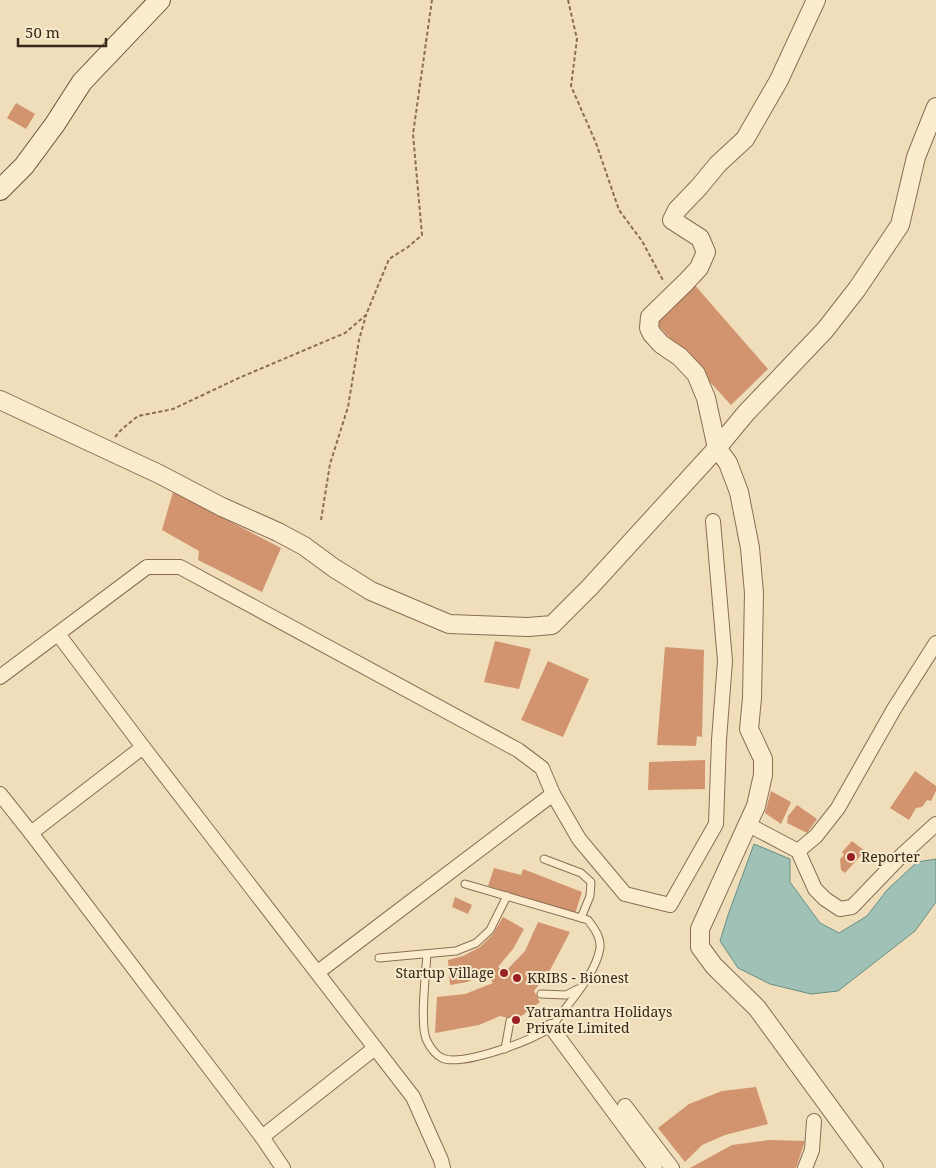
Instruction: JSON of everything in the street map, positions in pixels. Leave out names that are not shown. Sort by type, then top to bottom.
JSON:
[{"type":"main road","points":[[0,190],[24,166],[56,124],[82,82],[160,0]]},
{"type":"street","points":[[816,0],[779,80],[745,139],[718,164],[677,210],[672,220],[700,238],[706,252],[699,268],[650,318],[649,328],[661,344],[680,357],[696,374],[706,398],[717,448],[728,463],[739,492],[750,548],[754,593],[752,698],[749,729],[763,759],[763,775],[756,806],[700,929],[700,947],[714,966],[757,1008],[874,1168]]},
{"type":"street","points":[[0,400],[105,448],[287,537],[304,546],[334,568],[371,591],[449,624],[528,627],[552,625],[590,587],[717,448],[746,413],[825,330],[857,288],[900,225],[916,157],[936,107]]},
{"type":"street","points":[[0,677],[147,567],[180,567],[518,750],[542,768],[553,794],[580,839],[625,894],[670,905],[716,824],[719,740],[725,661],[714,521]]},
{"type":"street","points":[[58,634],[413,1097],[443,1168]]},
{"type":"street","points":[[798,851],[816,836],[838,808],[894,709],[936,643]]},
{"type":"street","points":[[32,833],[144,747]]},
{"type":"street","points":[[0,794],[32,833],[262,1137],[283,1168]]},
{"type":"street","points":[[318,972],[553,794]]},
{"type":"street","points":[[748,824],[798,851],[815,889],[824,899],[840,910],[852,907],[902,855],[936,824]]},
{"type":"street","points":[[550,1027],[655,1168]]},
{"type":"street","points":[[262,1137],[375,1048]]},
{"type":"street","points":[[625,1106],[672,1168]]},
{"type":"street","points":[[806,1168],[812,1150],[814,1121]]},
{"type":"lane","points":[[544,860],[581,873],[591,882],[590,896],[581,918]]},
{"type":"lane","points":[[427,954],[424,1024],[426,1039],[433,1050],[442,1058],[456,1060],[475,1057],[505,1048],[550,1027],[581,988],[596,963],[600,946],[596,930],[588,920],[465,884]]},
{"type":"lane","points":[[379,958],[456,951],[476,943],[490,930],[507,896]]},
{"type":"lane","points":[[541,994],[566,996],[581,988]]},
{"type":"lane","points":[[505,1048],[510,1021]]},
{"type":"path","points":[[321,520],[330,464],[348,407],[359,340],[366,315],[389,259],[422,235],[413,134],[432,0]]},
{"type":"path","points":[[568,0],[577,40],[571,86],[596,143],[620,210],[642,241],[670,297]]},
{"type":"path","points":[[105,448],[122,429],[138,416],[173,409],[241,377],[346,333],[366,315]]},
{"type":"water","points":[[754,844],[790,859],[790,882],[820,923],[839,933],[867,916],[887,890],[917,862],[936,859],[936,902],[915,931],[838,991],[811,994],[770,984],[738,968],[720,941]]},
{"type":"building","points":[[16,103],[35,114],[26,129],[7,118]]},
{"type":"building","points":[[693,283],[768,369],[731,405],[657,324]]},
{"type":"building","points":[[173,492],[281,548],[262,592],[198,560],[199,551],[162,530]]},
{"type":"building","points":[[495,641],[531,649],[519,689],[484,682]]},
{"type":"building","points":[[665,647],[704,650],[702,737],[697,736],[696,746],[657,745]]},
{"type":"building","points":[[548,661],[589,679],[563,737],[521,720]]},
{"type":"building","points":[[705,760],[705,789],[648,790],[649,762]]},
{"type":"building","points":[[915,771],[936,786],[936,791],[931,801],[927,800],[922,807],[916,808],[909,820],[890,808]]},
{"type":"building","points":[[771,791],[791,802],[781,824],[765,813]]},
{"type":"building","points":[[797,805],[817,819],[807,833],[787,823],[788,816]]},
{"type":"building","name":"Reporter","points":[[852,841],[865,851],[845,873],[841,870],[840,859],[844,855],[842,852]]},
{"type":"building","points":[[494,868],[521,875],[523,869],[582,892],[575,914],[488,886]]},
{"type":"building","points":[[455,897],[472,905],[468,914],[452,907]]},
{"type":"building","name":"KRIBS - Bionest","points":[[503,917],[524,929],[513,949],[498,967],[504,973],[525,951],[538,922],[570,932],[549,972],[534,991],[540,1002],[516,1020],[500,1016],[479,1025],[435,1033],[437,997],[465,994],[493,983],[487,974],[467,982],[450,985],[448,960],[463,956],[480,947],[493,934]]},
{"type":"building","points":[[756,1087],[768,1124],[725,1135],[702,1145],[685,1162],[658,1128],[689,1104],[722,1091]]},
{"type":"building","points":[[770,1140],[805,1141],[796,1168],[690,1168],[732,1145]]},
{"type":"place","name":"Reporter","points":[[851,857]]},
{"type":"place","name":"Startup Village","points":[[504,973]]},
{"type":"place","name":"KRIBS - Bionest","points":[[517,978]]},
{"type":"place","name":"Yatramantra Holidays Private Limited","points":[[516,1020]]}]
